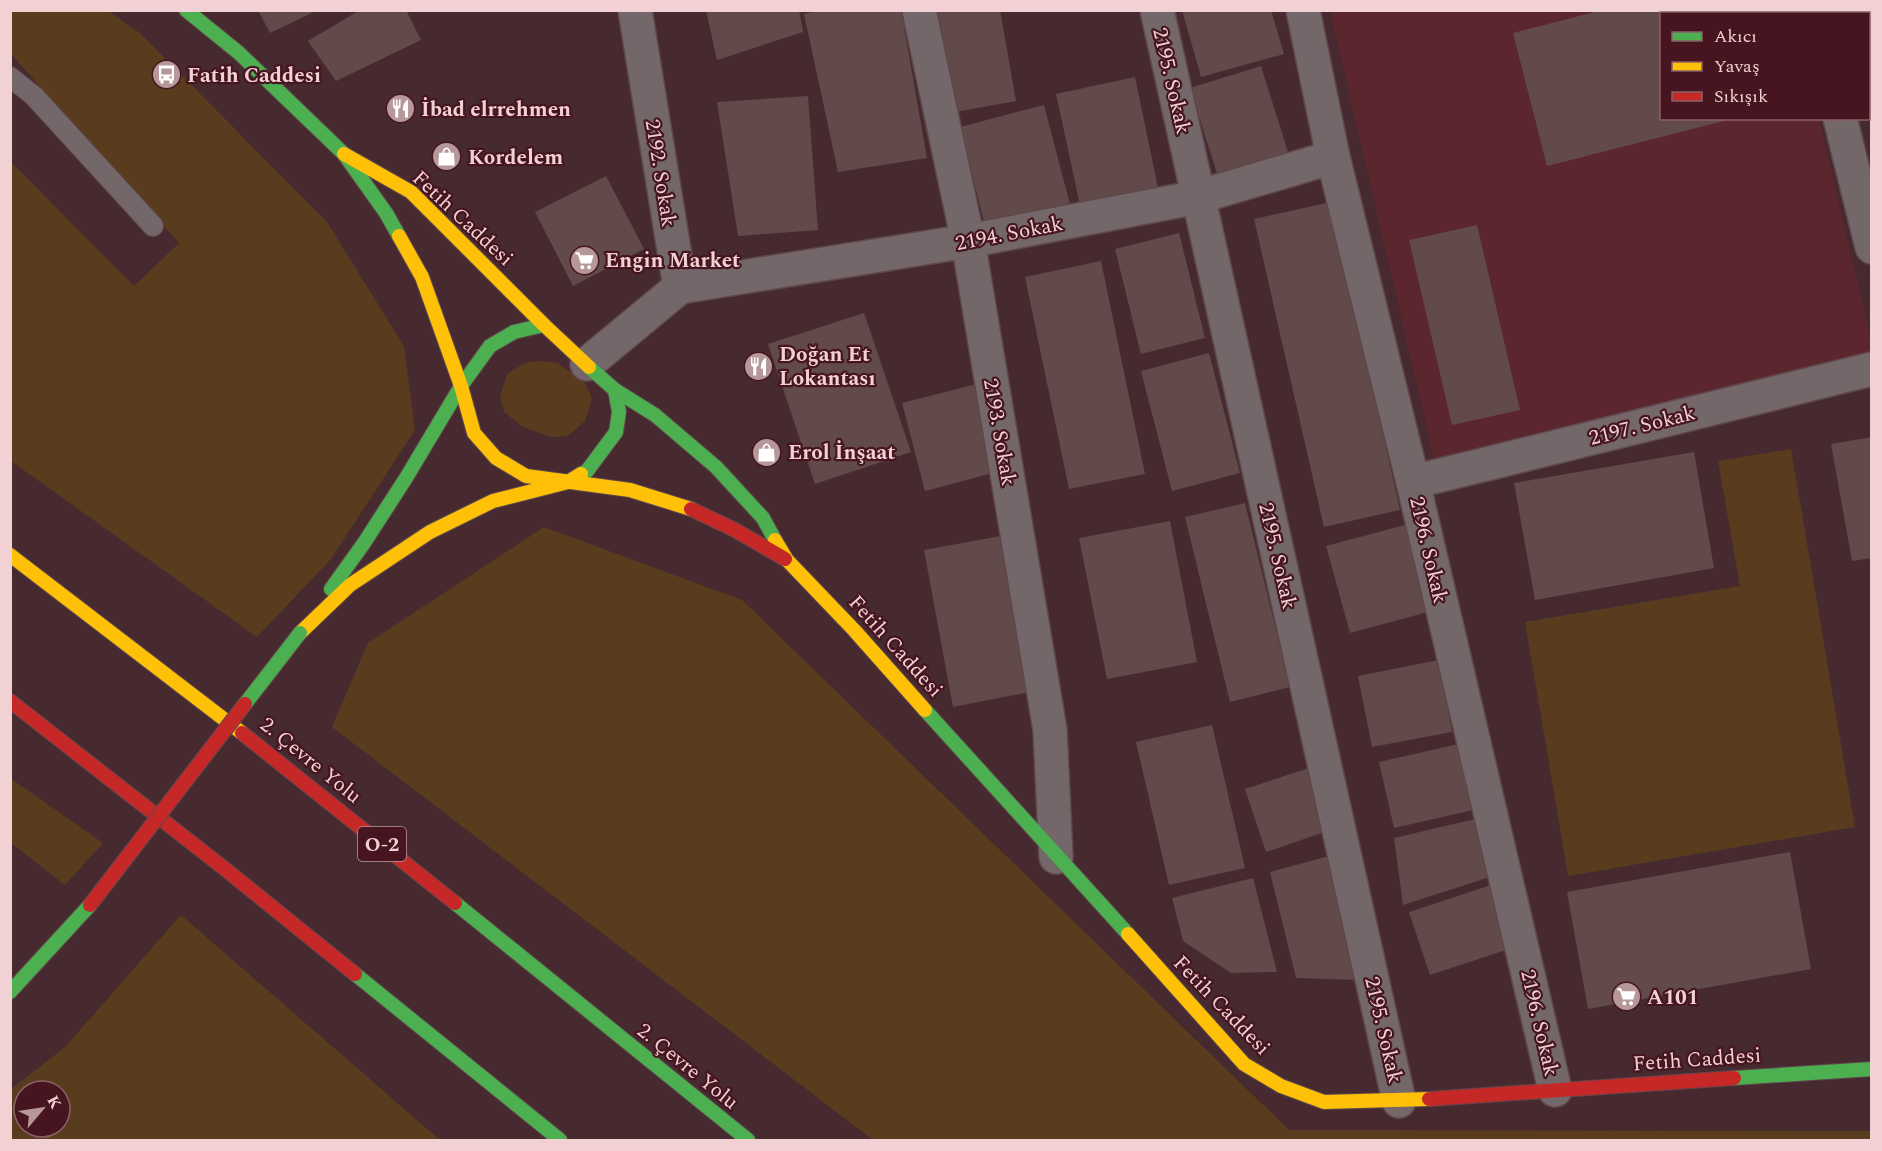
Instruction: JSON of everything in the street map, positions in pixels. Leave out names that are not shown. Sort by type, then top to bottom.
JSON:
[{"type":"main road","points":[[186,10],[238,53],[344,153],[386,213],[422,277],[461,386],[474,433],[496,458],[526,476],[630,490],[689,508],[735,530],[787,560]]},
{"type":"main road","name":"Fetih Caddesi","points":[[344,153],[411,192],[544,325]]},
{"type":"main road","points":[[10,992],[90,905],[300,633],[364,543],[461,386],[490,346],[514,332],[544,325],[615,390],[655,415],[716,467],[763,518],[787,560]]},
{"type":"main road","points":[[300,633],[350,585],[430,532],[493,501],[567,482],[587,471],[616,432],[619,412],[615,390]]},
{"type":"main road","name":"2. Çevre Yolu","points":[[10,555],[290,770],[747,1140]]},
{"type":"main road","name":"Fetih Caddesi","points":[[787,560],[854,630],[1244,1064],[1281,1086],[1324,1102],[1399,1101],[1872,1069]]},
{"type":"main road","points":[[10,701],[225,868],[560,1140]]},
{"type":"street","name":"2192. Sokak","points":[[635,10],[680,287]]},
{"type":"street","name":"2193. Sokak","points":[[919,10],[968,241],[1050,730],[1056,856]]},
{"type":"street","name":"2195. Sokak","points":[[1156,10],[1399,1101]]},
{"type":"street","name":"2196. Sokak","points":[[1303,10],[1333,157],[1413,482],[1555,1090]]},
{"type":"street","points":[[1840,120],[1872,247]]},
{"type":"street","name":"2194. Sokak","points":[[680,287],[968,241],[1198,197],[1333,157]]},
{"type":"street","points":[[587,364],[680,287]]},
{"type":"street","name":"2197. Sokak","points":[[1413,482],[1872,369]]},
{"type":"lane","points":[[10,77],[34,96],[153,226]]},
{"type":"shaded area","points":[[11,11],[108,11],[140,33],[327,222],[404,346],[415,430],[331,559],[257,637],[11,461],[10,161],[134,286],[179,243],[11,54]]},
{"type":"shaded area","points":[[1330,11],[1793,11],[1660,12],[1660,120],[1819,120],[1871,340],[1871,353],[1434,459]]},
{"type":"shaded area","points":[[540,361],[558,363],[585,383],[592,398],[585,421],[568,436],[551,437],[523,427],[504,412],[500,397],[507,374],[525,363]]},
{"type":"shaded area","points":[[1791,449],[1855,827],[1568,876],[1525,622],[1740,586],[1718,461]]},
{"type":"shaded area","points":[[544,527],[742,600],[1289,1130],[1871,1131],[1871,1140],[873,1140],[332,727],[368,643]]},
{"type":"shaded area","points":[[10,778],[103,843],[65,885],[11,843]]},
{"type":"shaded area","points":[[181,915],[440,1140],[11,1140],[12,1088],[12,1139],[72,1139],[72,1079],[24,1079],[65,1047]]},
{"type":"building","points":[[258,10],[318,10],[270,33]]},
{"type":"building","points":[[360,10],[406,10],[421,40],[336,81],[308,41]]},
{"type":"building","points":[[706,10],[799,10],[803,32],[717,60]]},
{"type":"building","points":[[821,10],[901,10],[927,158],[838,172],[804,14]]},
{"type":"building","points":[[937,10],[1000,10],[1016,101],[955,112]]},
{"type":"building","points":[[1182,10],[1271,10],[1284,54],[1201,77]]},
{"type":"building","points":[[1602,10],[1769,10],[1770,12],[1660,12],[1660,120],[1728,120],[1547,166],[1513,33]]},
{"type":"building","points":[[1261,66],[1292,165],[1221,186],[1190,88]]},
{"type":"building","points":[[1135,77],[1158,188],[1080,205],[1056,94]]},
{"type":"building","points":[[808,96],[818,230],[738,236],[717,102]]},
{"type":"building","points":[[1044,105],[1072,212],[987,233],[960,127]]},
{"type":"building","points":[[606,176],[644,249],[573,286],[535,212]]},
{"type":"building","points":[[1331,202],[1400,510],[1324,527],[1254,219]]},
{"type":"building","points":[[1477,225],[1520,410],[1452,425],[1409,240]]},
{"type":"building","points":[[1179,233],[1205,338],[1141,354],[1115,249]]},
{"type":"building","points":[[1101,261],[1145,474],[1069,489],[1025,277]]},
{"type":"building","points":[[864,313],[911,452],[815,484],[768,344]]},
{"type":"building","points":[[1209,353],[1240,473],[1172,491],[1141,371]]},
{"type":"building","points":[[977,384],[1000,471],[925,491],[902,403]]},
{"type":"building","points":[[1872,437],[1872,558],[1852,561],[1831,444]]},
{"type":"building","points":[[1694,452],[1714,568],[1535,600],[1514,483]]},
{"type":"building","points":[[1245,503],[1290,687],[1230,702],[1185,517]]},
{"type":"building","points":[[1170,521],[1197,662],[1107,679],[1079,538]]},
{"type":"building","points":[[1405,525],[1428,612],[1350,633],[1326,546]]},
{"type":"building","points":[[1006,535],[1035,691],[953,707],[924,550]]},
{"type":"building","points":[[1439,660],[1452,732],[1372,747],[1358,676]]},
{"type":"building","points":[[1212,725],[1245,868],[1169,885],[1136,742]]},
{"type":"building","points":[[1463,743],[1478,809],[1394,828],[1379,762]]},
{"type":"building","points":[[1312,767],[1333,829],[1266,852],[1245,789]]},
{"type":"building","points":[[1479,818],[1493,876],[1403,905],[1394,838]]},
{"type":"building","points":[[1790,852],[1811,969],[1588,1009],[1567,892]]},
{"type":"building","points":[[1336,854],[1358,980],[1296,978],[1270,872]]},
{"type":"building","points":[[1253,878],[1277,972],[1231,973],[1183,941],[1172,898]]},
{"type":"building","points":[[1491,885],[1512,948],[1430,975],[1409,912]]},
{"type":"traffic: fast","points":[[186,10],[239,53],[344,154],[386,213],[399,236]]},
{"type":"traffic: fast","points":[[331,589],[364,543],[461,386],[490,346],[514,332],[544,325]]},
{"type":"traffic: fast","points":[[589,367],[615,390],[655,415],[716,467],[763,518],[775,540]]},
{"type":"traffic: fast","points":[[581,474],[587,471],[616,432],[619,412],[615,390]]},
{"type":"traffic: fast","points":[[245,704],[300,633]]},
{"type":"traffic: fast","points":[[925,710],[1128,934]]},
{"type":"traffic: fast","points":[[455,903],[748,1140]]},
{"type":"traffic: fast","points":[[10,992],[90,905]]},
{"type":"traffic: fast","points":[[355,974],[560,1140]]},
{"type":"traffic: fast","points":[[1734,1078],[1872,1069]]},
{"type":"traffic: slow","points":[[344,154],[411,192],[589,367]]},
{"type":"traffic: slow","points":[[399,236],[422,277],[461,386],[474,433],[496,458],[526,476],[630,490],[691,509]]},
{"type":"traffic: slow","points":[[300,633],[350,585],[430,532],[493,501],[568,482],[581,474]]},
{"type":"traffic: slow","points":[[775,540],[787,560],[854,630],[925,710]]},
{"type":"traffic: slow","points":[[10,555],[242,733]]},
{"type":"traffic: slow","points":[[1128,934],[1244,1064],[1281,1086],[1324,1102],[1429,1099]]},
{"type":"traffic: jam","points":[[691,509],[735,530],[785,559]]},
{"type":"traffic: jam","points":[[10,701],[355,974]]},
{"type":"traffic: jam","points":[[90,905],[245,704]]},
{"type":"traffic: jam","points":[[242,733],[455,903]]},
{"type":"traffic: jam","points":[[1429,1099],[1734,1078]]},
{"type":"place","name":"Fatih Caddesi","points":[[166,75]]},
{"type":"place","name":"İbad elrrehmen","points":[[400,109]]},
{"type":"place","name":"Kordelem","points":[[447,157]]},
{"type":"place","name":"Engin Market","points":[[584,260]]},
{"type":"place","name":"Doğan Et Lokantası","points":[[758,366]]},
{"type":"place","name":"Erol İnşaat","points":[[767,452]]},
{"type":"place","name":"A101","points":[[1626,997]]}]
